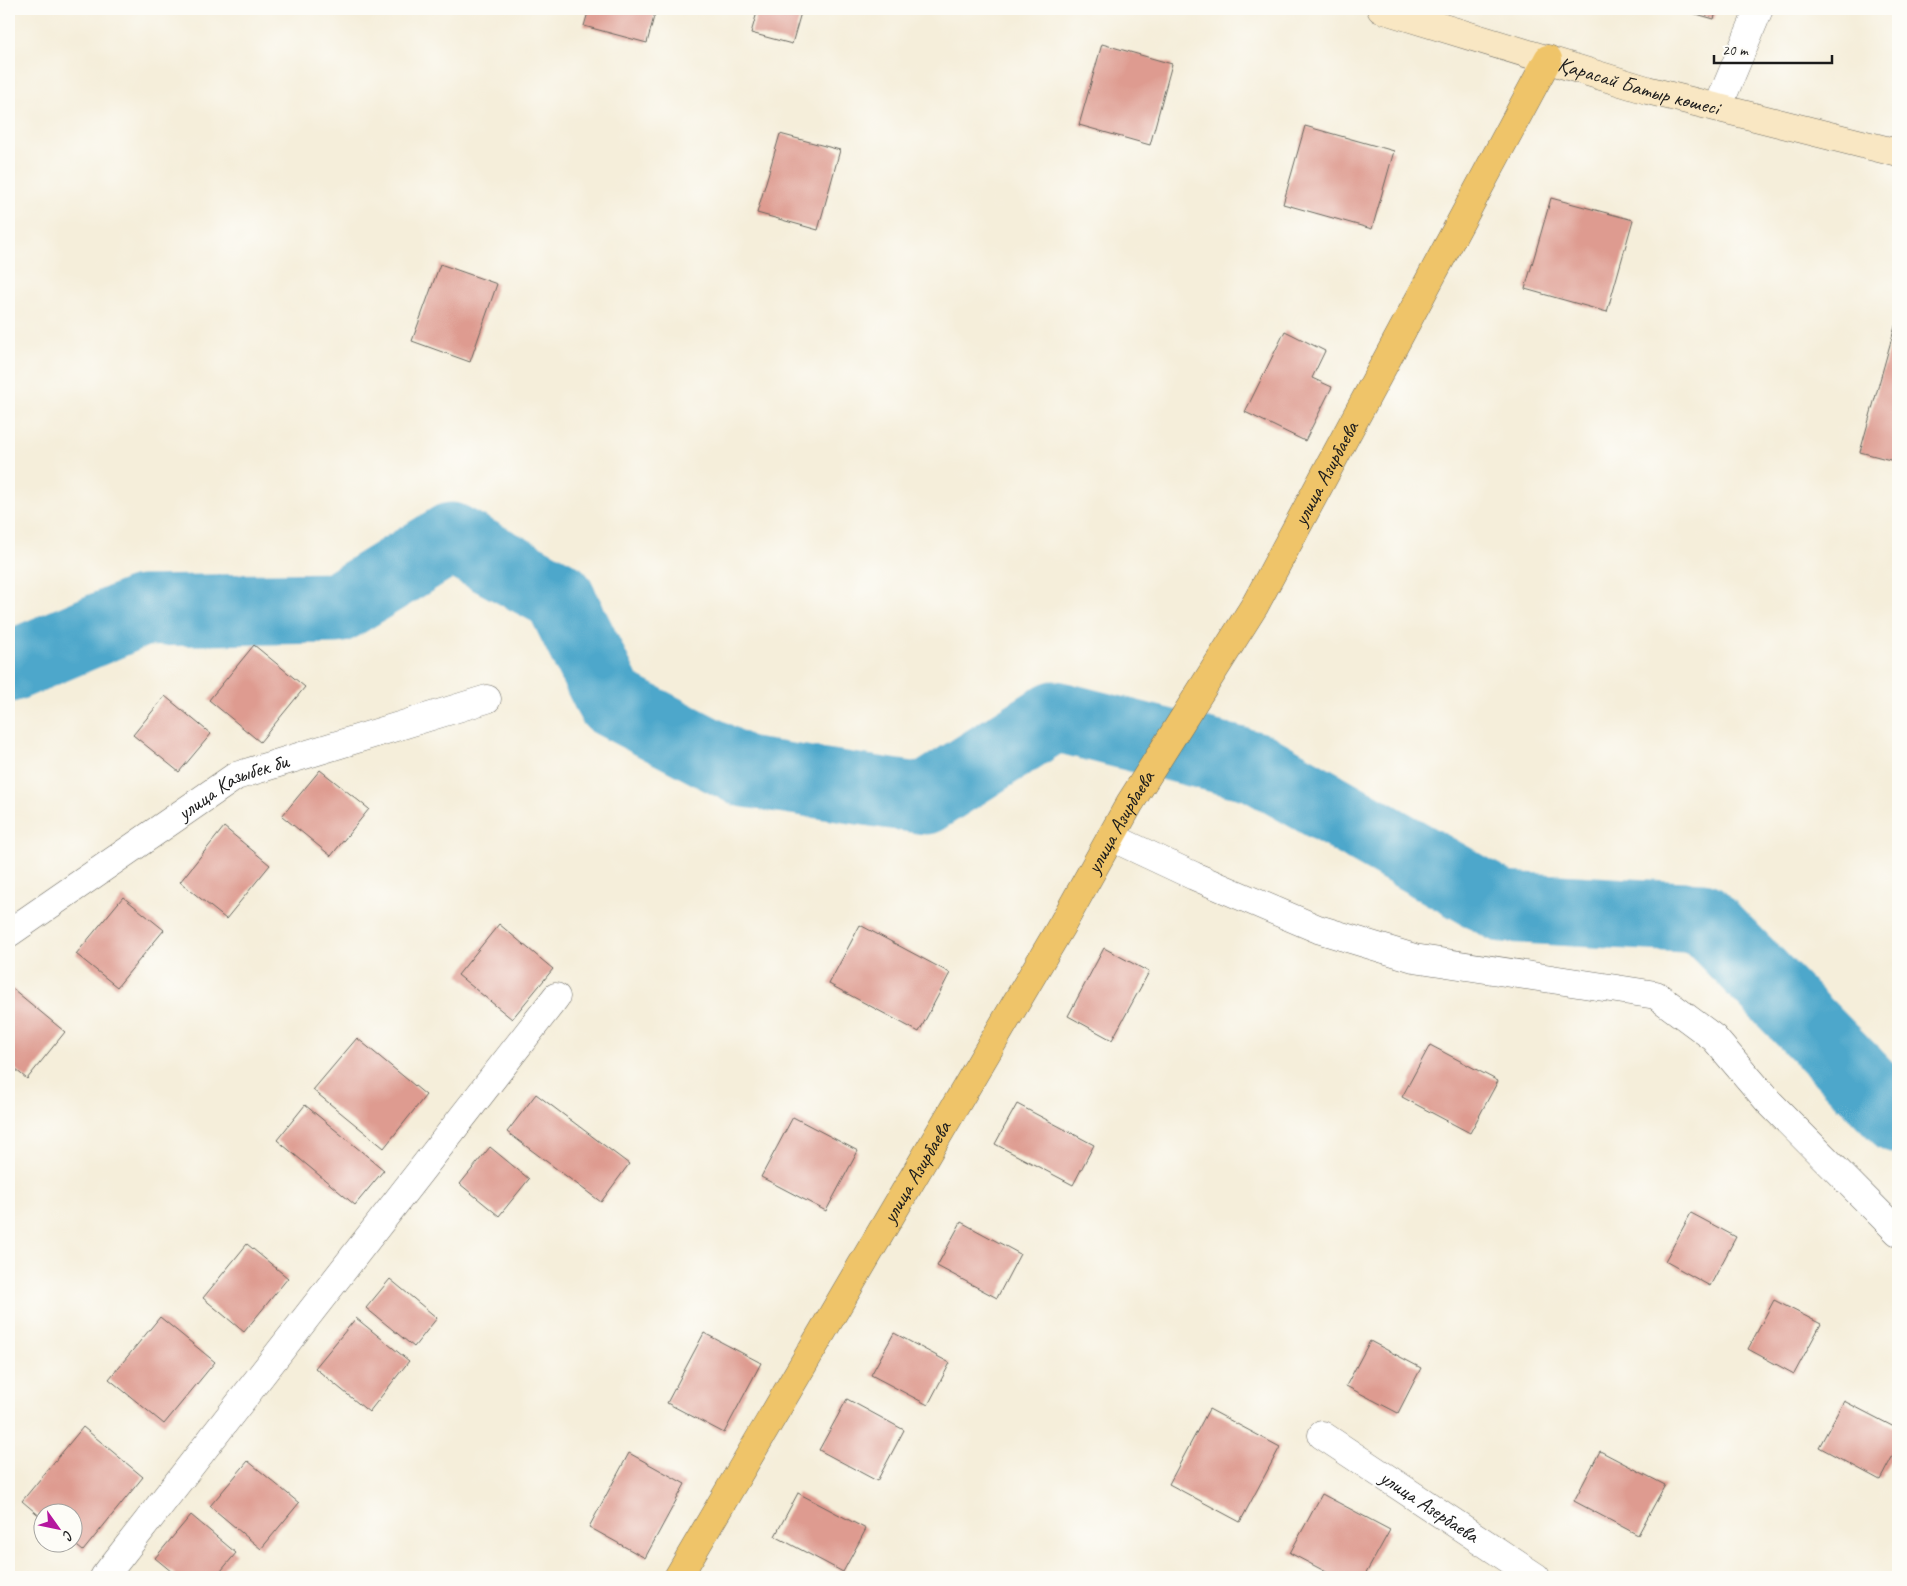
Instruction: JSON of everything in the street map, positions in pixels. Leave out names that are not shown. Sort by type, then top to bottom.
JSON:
[{"type":"main road","name":"Қарасай Батыр көшесі","points":[[1381,9],[1647,90],[1898,153]]},
{"type":"main road","name":"улица Азирбаева","points":[[678,1577],[1058,931],[1130,803],[1255,605],[1548,60]]},
{"type":"street","points":[[1718,107],[1759,9]]},
{"type":"street","name":"улица Казыбек би","points":[[9,933],[236,776],[487,699]]},
{"type":"street","points":[[1111,837],[1318,929],[1405,955],[1656,995],[1714,1038],[1768,1101],[1898,1232]]},
{"type":"street","points":[[104,1577],[556,997]]},
{"type":"street","name":"улица Азербаева","points":[[1322,1435],[1536,1577]]},
{"type":"building","points":[[589,9],[656,9],[647,43],[584,26]]},
{"type":"building","points":[[758,9],[802,9],[792,44],[751,33]]},
{"type":"building","points":[[1678,9],[1717,9],[1714,19]]},
{"type":"building","points":[[1102,44],[1172,64],[1150,145],[1079,125]]},
{"type":"building","points":[[1305,126],[1394,151],[1372,229],[1283,204]]},
{"type":"building","points":[[780,134],[840,150],[818,230],[757,213]]},
{"type":"building","points":[[1551,198],[1633,220],[1607,312],[1525,289]]},
{"type":"building","points":[[440,264],[497,284],[470,362],[412,341]]},
{"type":"building","points":[[1896,323],[1898,323],[1898,462],[1860,452]]},
{"type":"building","points":[[1285,331],[1325,351],[1312,378],[1332,387],[1305,441],[1245,412]]},
{"type":"building","points":[[254,645],[305,687],[260,742],[209,700]]},
{"type":"building","points":[[165,696],[211,734],[179,772],[133,735]]},
{"type":"building","points":[[320,770],[369,809],[331,856],[282,816]]},
{"type":"building","points":[[224,827],[270,865],[226,919],[180,882]]},
{"type":"building","points":[[123,897],[164,930],[117,987],[76,954]]},
{"type":"building","points":[[499,924],[553,969],[512,1019],[458,975]]},
{"type":"building","points":[[860,925],[950,973],[919,1032],[829,984]]},
{"type":"building","points":[[1104,948],[1149,972],[1112,1040],[1068,1016]]},
{"type":"building","points":[[13,989],[65,1032],[27,1079],[9,1064],[9,994]]},
{"type":"building","points":[[357,1038],[426,1095],[384,1148],[313,1090]]},
{"type":"building","points":[[1430,1045],[1498,1081],[1470,1133],[1402,1097]]},
{"type":"building","points":[[536,1094],[629,1164],[601,1202],[507,1132]]},
{"type":"building","points":[[1017,1104],[1094,1145],[1073,1185],[995,1144]]},
{"type":"building","points":[[305,1105],[384,1170],[355,1205],[277,1140]]},
{"type":"building","points":[[793,1117],[858,1151],[826,1211],[761,1177]]},
{"type":"building","points":[[490,1147],[529,1179],[499,1216],[460,1184]]},
{"type":"building","points":[[1691,1213],[1736,1237],[1710,1286],[1665,1261]]},
{"type":"building","points":[[961,1222],[1020,1254],[997,1298],[937,1266]]},
{"type":"building","points":[[247,1244],[288,1278],[244,1332],[203,1298]]},
{"type":"building","points":[[390,1279],[437,1318],[414,1347],[366,1308]]},
{"type":"building","points":[[1774,1300],[1821,1324],[1794,1374],[1748,1349]]},
{"type":"building","points":[[160,1317],[215,1362],[164,1424],[109,1379]]},
{"type":"building","points":[[356,1318],[409,1361],[369,1412],[315,1368]]},
{"type":"building","points":[[704,1333],[761,1363],[724,1433],[667,1403]]},
{"type":"building","points":[[894,1333],[950,1363],[928,1405],[871,1375]]},
{"type":"building","points":[[1370,1341],[1421,1368],[1398,1413],[1346,1386]]},
{"type":"building","points":[[847,1399],[904,1430],[877,1481],[819,1450]]},
{"type":"building","points":[[1844,1401],[1898,1429],[1898,1446],[1880,1480],[1819,1447]]},
{"type":"building","points":[[1209,1409],[1280,1447],[1240,1522],[1169,1484]]},
{"type":"building","points":[[83,1427],[143,1477],[83,1551],[82,1504],[32,1504],[32,1510],[22,1501]]},
{"type":"building","points":[[1600,1451],[1665,1485],[1638,1535],[1574,1501]]},
{"type":"building","points":[[629,1453],[685,1484],[645,1558],[589,1527]]},
{"type":"building","points":[[248,1461],[299,1503],[261,1549],[210,1506]]},
{"type":"building","points":[[798,1493],[866,1529],[843,1572],[775,1536]]},
{"type":"building","points":[[1322,1494],[1390,1530],[1364,1577],[1336,1577],[1290,1553]]},
{"type":"building","points":[[191,1515],[236,1553],[216,1577],[178,1577],[155,1558]]},
{"type":"waterway","points":[[9,667],[141,611],[337,608],[451,538],[559,596],[611,702],[745,772],[925,799],[1055,716],[1256,767],[1503,907],[1702,918],[1898,1118]]}]
